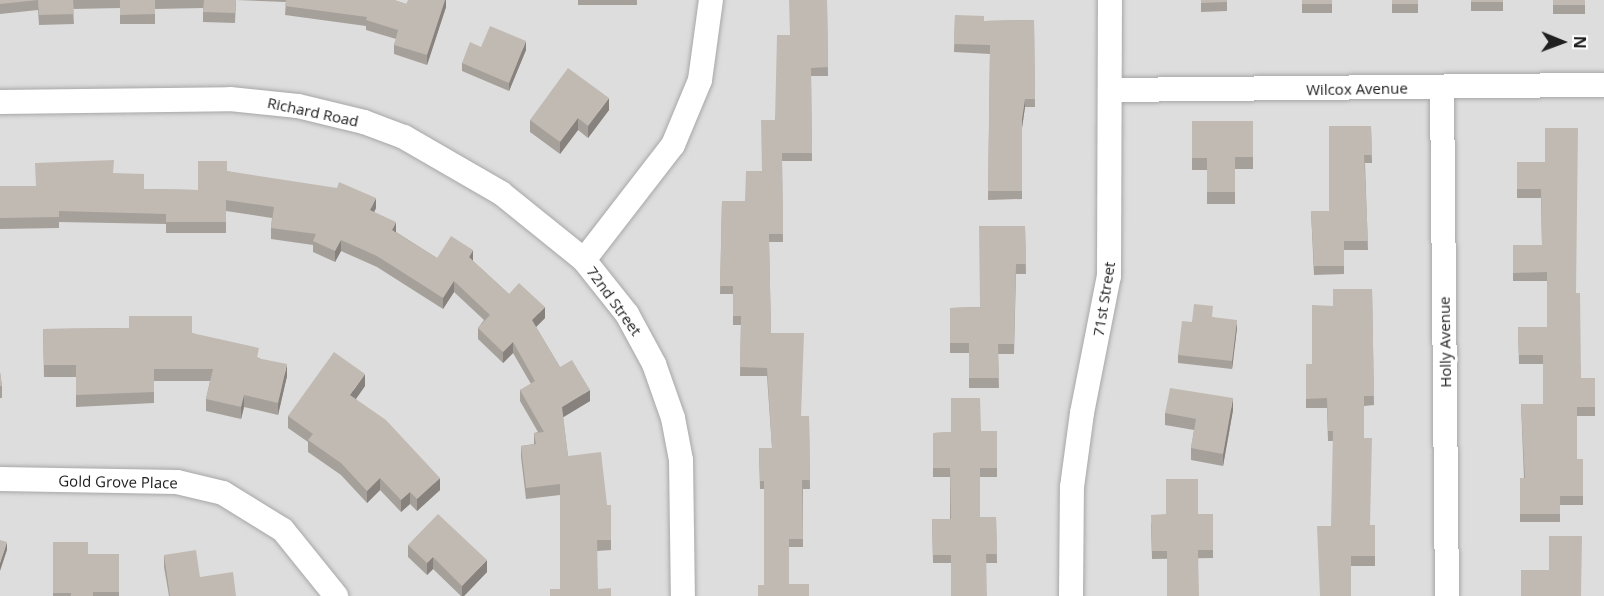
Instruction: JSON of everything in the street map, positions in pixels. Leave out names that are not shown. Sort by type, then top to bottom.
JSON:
[{"type":"street","name":"72nd Street","points":[[683,596],[681,460],[667,398],[637,329],[584,260],[656,171],[688,114],[707,54],[711,0]]},
{"type":"street","name":"71st Street","points":[[1071,596],[1072,487],[1082,413],[1109,276],[1110,0]]},
{"type":"street","name":"Wilcox Avenue","points":[[1111,90],[1604,85]]},
{"type":"street","name":"Holly Avenue","points":[[1442,87],[1447,596]]},
{"type":"street","name":"Richard Road","points":[[0,102],[230,99],[336,114],[404,137],[469,172],[535,218],[584,260]]},
{"type":"street","name":"Gold Grove Place","points":[[0,479],[177,482],[223,493],[283,530],[336,596]]},
{"type":"shaded area","points":[[0,0],[1604,0],[1604,596],[0,596]]},
{"type":"building","points":[[0,0],[38,0],[0,4]]},
{"type":"building","points":[[38,0],[73,0],[74,14],[39,15]]},
{"type":"building","points":[[120,0],[155,0],[155,14],[120,15]]},
{"type":"building","points":[[204,0],[236,0],[235,13],[203,12]]},
{"type":"building","points":[[286,0],[394,0],[406,4],[408,0],[445,0],[427,55],[394,45],[398,30],[366,20],[367,17],[285,6]]},
{"type":"building","points":[[789,0],[827,0],[828,67],[811,68],[812,153],[782,153],[783,234],[769,234],[771,333],[804,333],[801,416],[809,416],[810,480],[802,480],[803,539],[789,539],[789,584],[809,584],[809,596],[758,596],[758,585],[764,585],[764,481],[760,481],[759,448],[772,448],[767,368],[740,367],[741,316],[733,316],[733,286],[720,286],[722,201],[745,201],[746,171],[762,171],[761,120],[775,120],[777,35],[790,35]]},
{"type":"building","points":[[1201,0],[1227,0],[1227,2],[1201,3]]},
{"type":"building","points":[[1302,0],[1332,0],[1332,4],[1302,4]]},
{"type":"building","points":[[1392,0],[1418,0],[1418,4],[1392,4]]},
{"type":"building","points":[[1471,0],[1503,0],[1503,2],[1471,2]]},
{"type":"building","points":[[1553,0],[1585,0],[1585,5],[1553,5]]},
{"type":"building","points":[[955,15],[984,16],[984,21],[1034,20],[1035,99],[1025,99],[1022,119],[1022,191],[988,191],[990,45],[954,44]]},
{"type":"building","points":[[490,26],[526,41],[509,83],[462,63],[470,42],[481,47]]},
{"type":"building","points":[[568,68],[609,98],[588,126],[578,118],[560,142],[530,120]]},
{"type":"building","points":[[1192,121],[1253,121],[1253,157],[1235,157],[1235,192],[1207,192],[1207,158],[1192,158]]},
{"type":"building","points":[[1329,126],[1371,126],[1372,155],[1364,155],[1368,241],[1344,241],[1344,266],[1314,266],[1311,211],[1329,211]]},
{"type":"building","points":[[1545,128],[1578,128],[1576,293],[1580,293],[1581,378],[1595,378],[1595,407],[1577,407],[1577,459],[1583,459],[1583,496],[1560,496],[1560,514],[1520,514],[1520,478],[1525,478],[1521,404],[1543,404],[1543,355],[1519,355],[1518,327],[1547,327],[1547,272],[1513,273],[1513,245],[1542,245],[1541,189],[1517,189],[1517,162],[1545,162]]},
{"type":"building","points":[[114,160],[113,173],[144,174],[144,189],[198,190],[198,161],[227,161],[227,171],[337,188],[339,182],[376,198],[370,210],[396,222],[392,230],[437,258],[451,236],[473,250],[469,257],[509,294],[519,283],[545,307],[532,320],[560,367],[572,360],[590,390],[562,407],[568,456],[601,452],[607,505],[611,505],[611,540],[597,540],[598,589],[611,588],[611,596],[550,596],[550,589],[560,589],[560,484],[526,488],[521,446],[536,444],[534,433],[544,432],[520,390],[535,381],[513,342],[503,352],[478,328],[490,315],[454,281],[443,298],[377,256],[341,240],[335,251],[313,241],[316,234],[271,228],[274,207],[226,200],[226,222],[166,222],[166,214],[59,211],[59,217],[0,218],[0,186],[36,186],[35,163]]},
{"type":"building","points":[[979,226],[1025,226],[1026,264],[1016,264],[1014,344],[998,344],[999,378],[969,378],[969,343],[950,343],[950,308],[980,307]]},
{"type":"building","points":[[1333,289],[1372,289],[1374,396],[1364,396],[1364,438],[1372,438],[1370,525],[1375,525],[1375,556],[1351,556],[1351,596],[1320,596],[1317,526],[1331,526],[1333,431],[1328,431],[1327,398],[1306,399],[1306,364],[1312,364],[1312,305],[1333,306]]},
{"type":"building","points":[[1194,304],[1213,306],[1212,317],[1237,320],[1232,361],[1178,355],[1182,321],[1192,322]]},
{"type":"building","points":[[129,316],[192,316],[192,333],[259,348],[257,358],[287,364],[278,403],[244,395],[241,407],[206,399],[213,369],[154,369],[154,392],[76,395],[76,365],[44,365],[43,329],[129,328]]},
{"type":"building","points":[[334,352],[365,374],[350,395],[386,420],[440,478],[417,499],[410,492],[401,500],[380,478],[367,491],[341,463],[308,440],[313,434],[288,416]]},
{"type":"building","points":[[1170,388],[1233,398],[1223,454],[1191,448],[1196,419],[1165,413]]},
{"type":"building","points":[[951,398],[980,398],[981,431],[997,431],[997,468],[980,468],[980,517],[996,517],[997,554],[986,554],[987,596],[951,596],[951,555],[933,555],[932,519],[951,519],[950,468],[933,468],[933,433],[951,432]]},
{"type":"building","points":[[1166,479],[1198,479],[1198,514],[1213,514],[1213,550],[1198,550],[1199,596],[1167,596],[1167,551],[1152,551],[1151,515],[1166,514]]},
{"type":"building","points":[[438,514],[487,560],[462,586],[433,557],[427,563],[408,545]]},
{"type":"building","points":[[1549,536],[1582,536],[1581,596],[1521,596],[1521,570],[1549,570]]},
{"type":"building","points":[[0,540],[7,542],[0,563]]},
{"type":"building","points":[[53,542],[88,542],[88,554],[119,554],[119,592],[93,592],[93,596],[53,593]]},
{"type":"building","points":[[196,550],[200,577],[233,572],[236,596],[170,596],[164,555]]}]
